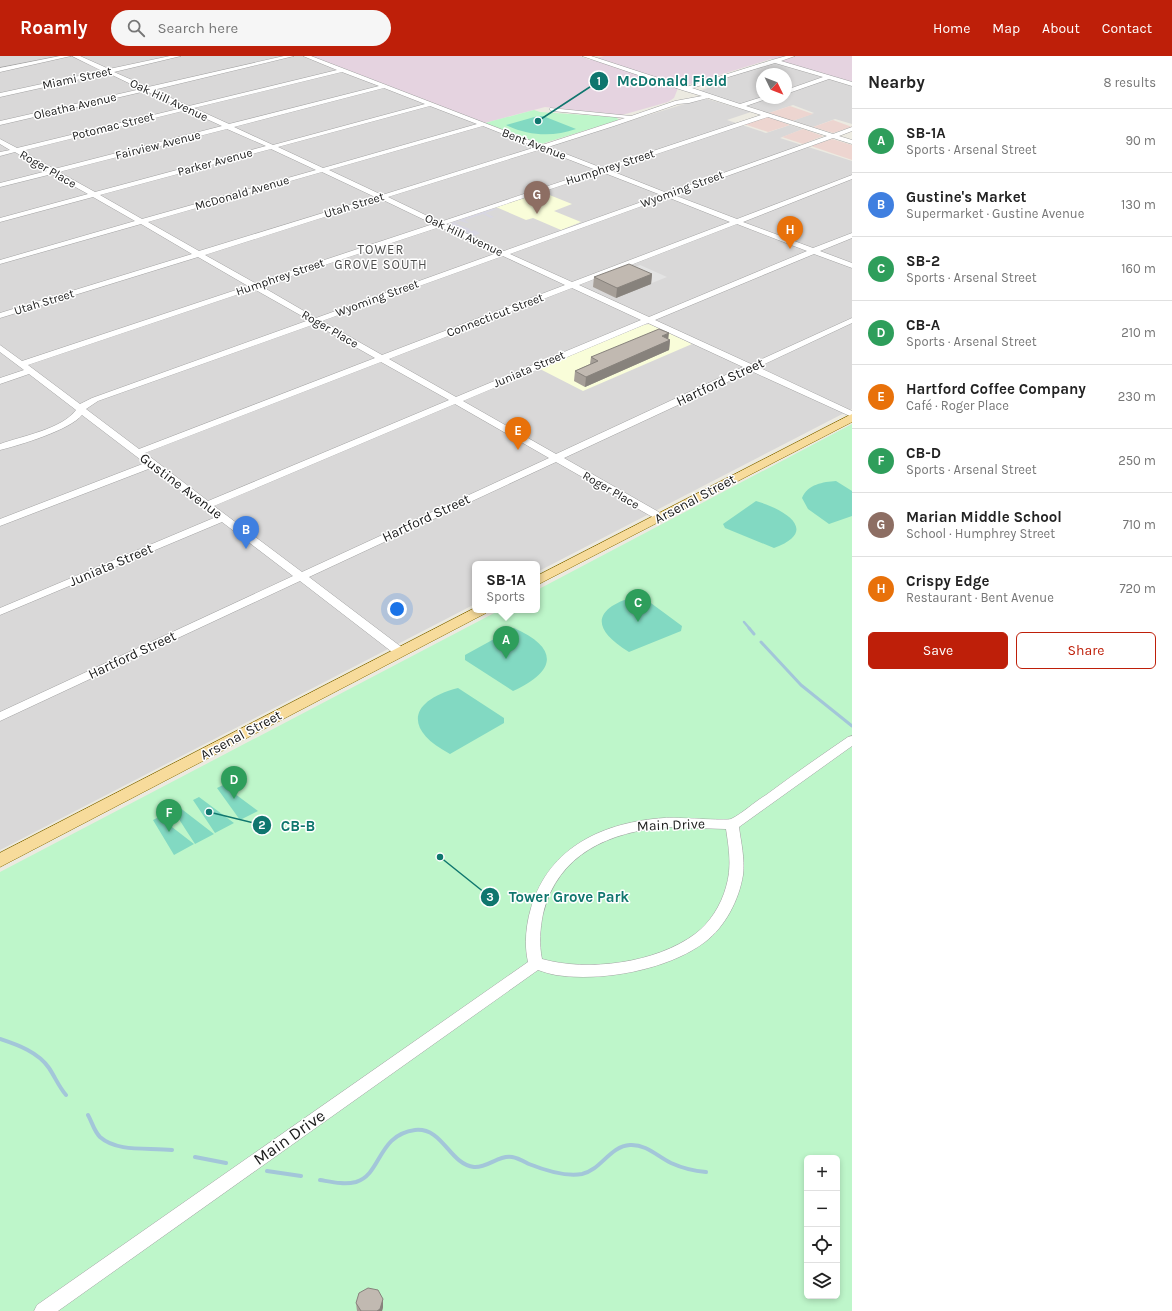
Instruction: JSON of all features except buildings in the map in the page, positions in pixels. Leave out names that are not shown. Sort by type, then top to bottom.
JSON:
[{"type":"main road","name":"Arsenal Street","points":[[540,579],[852,416]]},
{"type":"main road","name":"Arsenal Street","points":[[0,861],[475,613]]},
{"type":"street","points":[[0,70],[68,56]]},
{"type":"street","name":"Oak Hill Avenue","points":[[76,56],[852,416]]},
{"type":"street","name":"Miami Street","points":[[0,95],[178,56]]},
{"type":"street","name":"Oleatha Avenue","points":[[0,123],[291,56]]},
{"type":"street","name":"Bent Avenue","points":[[306,56],[852,266]]},
{"type":"street","points":[[585,56],[852,142]]},
{"type":"street","points":[[677,102],[685,88],[792,56]]},
{"type":"street","points":[[774,61],[852,84]]},
{"type":"street","name":"Potomac Street","points":[[0,154],[344,70]]},
{"type":"street","points":[[792,90],[830,78]]},
{"type":"street","name":"Fairview Avenue","points":[[0,185],[386,86]]},
{"type":"street","name":"Utah Street","points":[[0,316],[542,146],[677,102],[689,101],[707,96]]},
{"type":"street","points":[[740,106],[756,101]]},
{"type":"street","name":"Parker Avenue","points":[[0,220],[431,104]]},
{"type":"street","points":[[552,109],[630,117]]},
{"type":"street","name":"Humphrey Street","points":[[21,364],[767,115]]},
{"type":"street","name":"McDonald Avenue","points":[[0,262],[483,124]]},
{"type":"street","name":"Wyoming Street","points":[[0,447],[63,424],[75,418],[86,404],[99,398],[852,129]]},
{"type":"street","name":"Roger Place","points":[[0,141],[660,517]]},
{"type":"street","name":"Connecticut Street","points":[[138,453],[852,177]]},
{"type":"street","name":"Juniata Street","points":[[207,505],[852,235]]},
{"type":"street","name":"Hartford Street","points":[[0,717],[852,320]]},
{"type":"street","name":"Gustine Avenue","points":[[0,348],[400,652]]},
{"type":"street","points":[[0,381],[30,371]]},
{"type":"street","points":[[0,523],[152,464]]},
{"type":"street","name":"Juniata Street","points":[[0,612],[223,518]]},
{"type":"street","points":[[536,964],[558,969],[590,970],[622,968],[653,961],[678,952],[701,938],[723,914],[733,889],[737,866],[732,824],[852,740]]},
{"type":"street","name":"Main Drive","points":[[43,1311],[536,964],[532,951],[535,917],[543,889],[559,867],[578,849],[598,836],[644,824],[685,822],[732,824]]},
{"type":"shaded area","points":[[0,56],[303,56],[541,148],[704,98],[751,112],[727,120],[766,133],[790,125],[803,129],[780,138],[852,161],[852,409],[540,570],[540,561],[472,561],[472,606],[0,850]]},
{"type":"shaded area","points":[[311,56],[580,56],[590,60],[604,56],[852,56],[852,83],[771,59],[678,88],[674,98],[668,102],[622,115],[545,107],[485,123]]},
{"type":"shaded area","points":[[775,63],[792,68],[758,68]]},
{"type":"shaded area","points":[[792,68],[852,86],[852,124],[835,119],[813,127],[792,121],[814,113],[793,105],[769,113],[699,91],[719,84],[712,82],[756,69],[756,104],[792,104]]},
{"type":"shaded area","points":[[790,106],[813,114],[792,121],[769,113]]},
{"type":"shaded area","points":[[534,110],[540,112],[616,117],[619,120],[541,144],[485,123]]},
{"type":"shaded area","points":[[766,117],[790,125],[768,132],[744,124]]},
{"type":"shaded area","points":[[833,120],[852,127],[833,133],[813,127]]},
{"type":"shaded area","points":[[803,129],[823,136],[803,144],[782,137]]},
{"type":"shaded area","points":[[832,139],[852,145],[852,160],[811,146]]},
{"type":"shaded area","points":[[542,192],[572,204],[554,211],[581,222],[561,230],[533,218],[526,220],[496,207]]},
{"type":"shaded area","points":[[491,209],[497,209],[485,213],[494,217],[491,218],[483,214],[464,220],[469,223],[460,221],[455,223],[470,229],[469,230],[474,230],[480,233],[479,234],[473,236],[448,224]]},
{"type":"shaded area","points":[[640,265],[667,277],[652,283],[625,271]]},
{"type":"shaded area","points":[[649,324],[692,344],[583,391],[538,368],[644,325]]},
{"type":"shaded area","points":[[852,424],[852,1311],[0,1311],[0,872],[494,613],[540,613],[540,588]]},
{"type":"green space","points":[[543,116],[576,129],[567,132],[541,134],[515,129],[506,125]]},
{"type":"green space","points":[[836,481],[852,491],[852,516],[829,524],[808,509],[802,498],[808,490],[816,485]]},
{"type":"green space","points":[[756,501],[777,509],[793,521],[796,528],[795,535],[788,541],[774,548],[725,528],[723,524]]},
{"type":"green space","points":[[640,595],[682,626],[681,631],[629,652],[615,643],[607,634],[602,625],[602,618],[606,611],[614,605]]},
{"type":"green space","points":[[514,628],[539,643],[545,651],[547,660],[545,668],[538,676],[513,691],[465,660],[465,655]]},
{"type":"green space","points":[[458,688],[504,718],[504,723],[450,754],[435,745],[425,735],[419,726],[418,717],[421,708],[429,700]]},
{"type":"green space","points":[[223,785],[258,811],[240,820],[217,788]]},
{"type":"green space","points":[[199,797],[234,823],[215,833],[193,800]]},
{"type":"green space","points":[[179,807],[214,834],[195,844],[173,810]]},
{"type":"green space","points":[[159,817],[194,844],[174,855],[153,820]]},
{"type":"waterway","points":[[744,622],[750,629]]},
{"type":"waterway","points":[[749,628],[754,634]]},
{"type":"waterway","points":[[761,642],[801,685],[852,726]]},
{"type":"waterway","points":[[0,1039],[33,1053],[44,1062],[66,1095]]},
{"type":"waterway","points":[[88,1115],[98,1135],[107,1142],[125,1147],[172,1150]]},
{"type":"waterway","points":[[320,1180],[347,1183],[356,1182],[364,1178],[371,1171],[386,1147],[393,1139],[403,1133],[415,1130],[433,1134],[458,1160],[474,1167],[484,1166],[502,1158],[512,1157],[548,1171],[575,1175],[589,1172],[617,1149],[623,1146],[636,1145],[646,1148],[671,1163],[693,1170],[706,1172]]},
{"type":"waterway","points":[[195,1157],[226,1163]]},
{"type":"waterway","points":[[267,1171],[301,1176]]},
{"type":"place","name":"McDonald Field","points":[[538,121]]},
{"type":"place","name":"Marian Middle School","points":[[537,214]]},
{"type":"place","name":"Crispy Edge","points":[[790,249]]},
{"type":"place","name":"Hartford Coffee Company","points":[[518,450]]},
{"type":"place","name":"Gustine's Market","points":[[246,549]]},
{"type":"place","name":"SB-2","points":[[638,622]]},
{"type":"place","name":"SB-1A","points":[[506,659]]},
{"type":"place","name":"CB-A","points":[[234,799]]},
{"type":"place","name":"CB-B","points":[[209,812]]},
{"type":"place","name":"CB-D","points":[[169,832]]},
{"type":"place","name":"Tower Grove Park","points":[[440,857]]},
{"type":"district","name":"TOWER GROVE SOUTH","points":[[381,256]]}]
